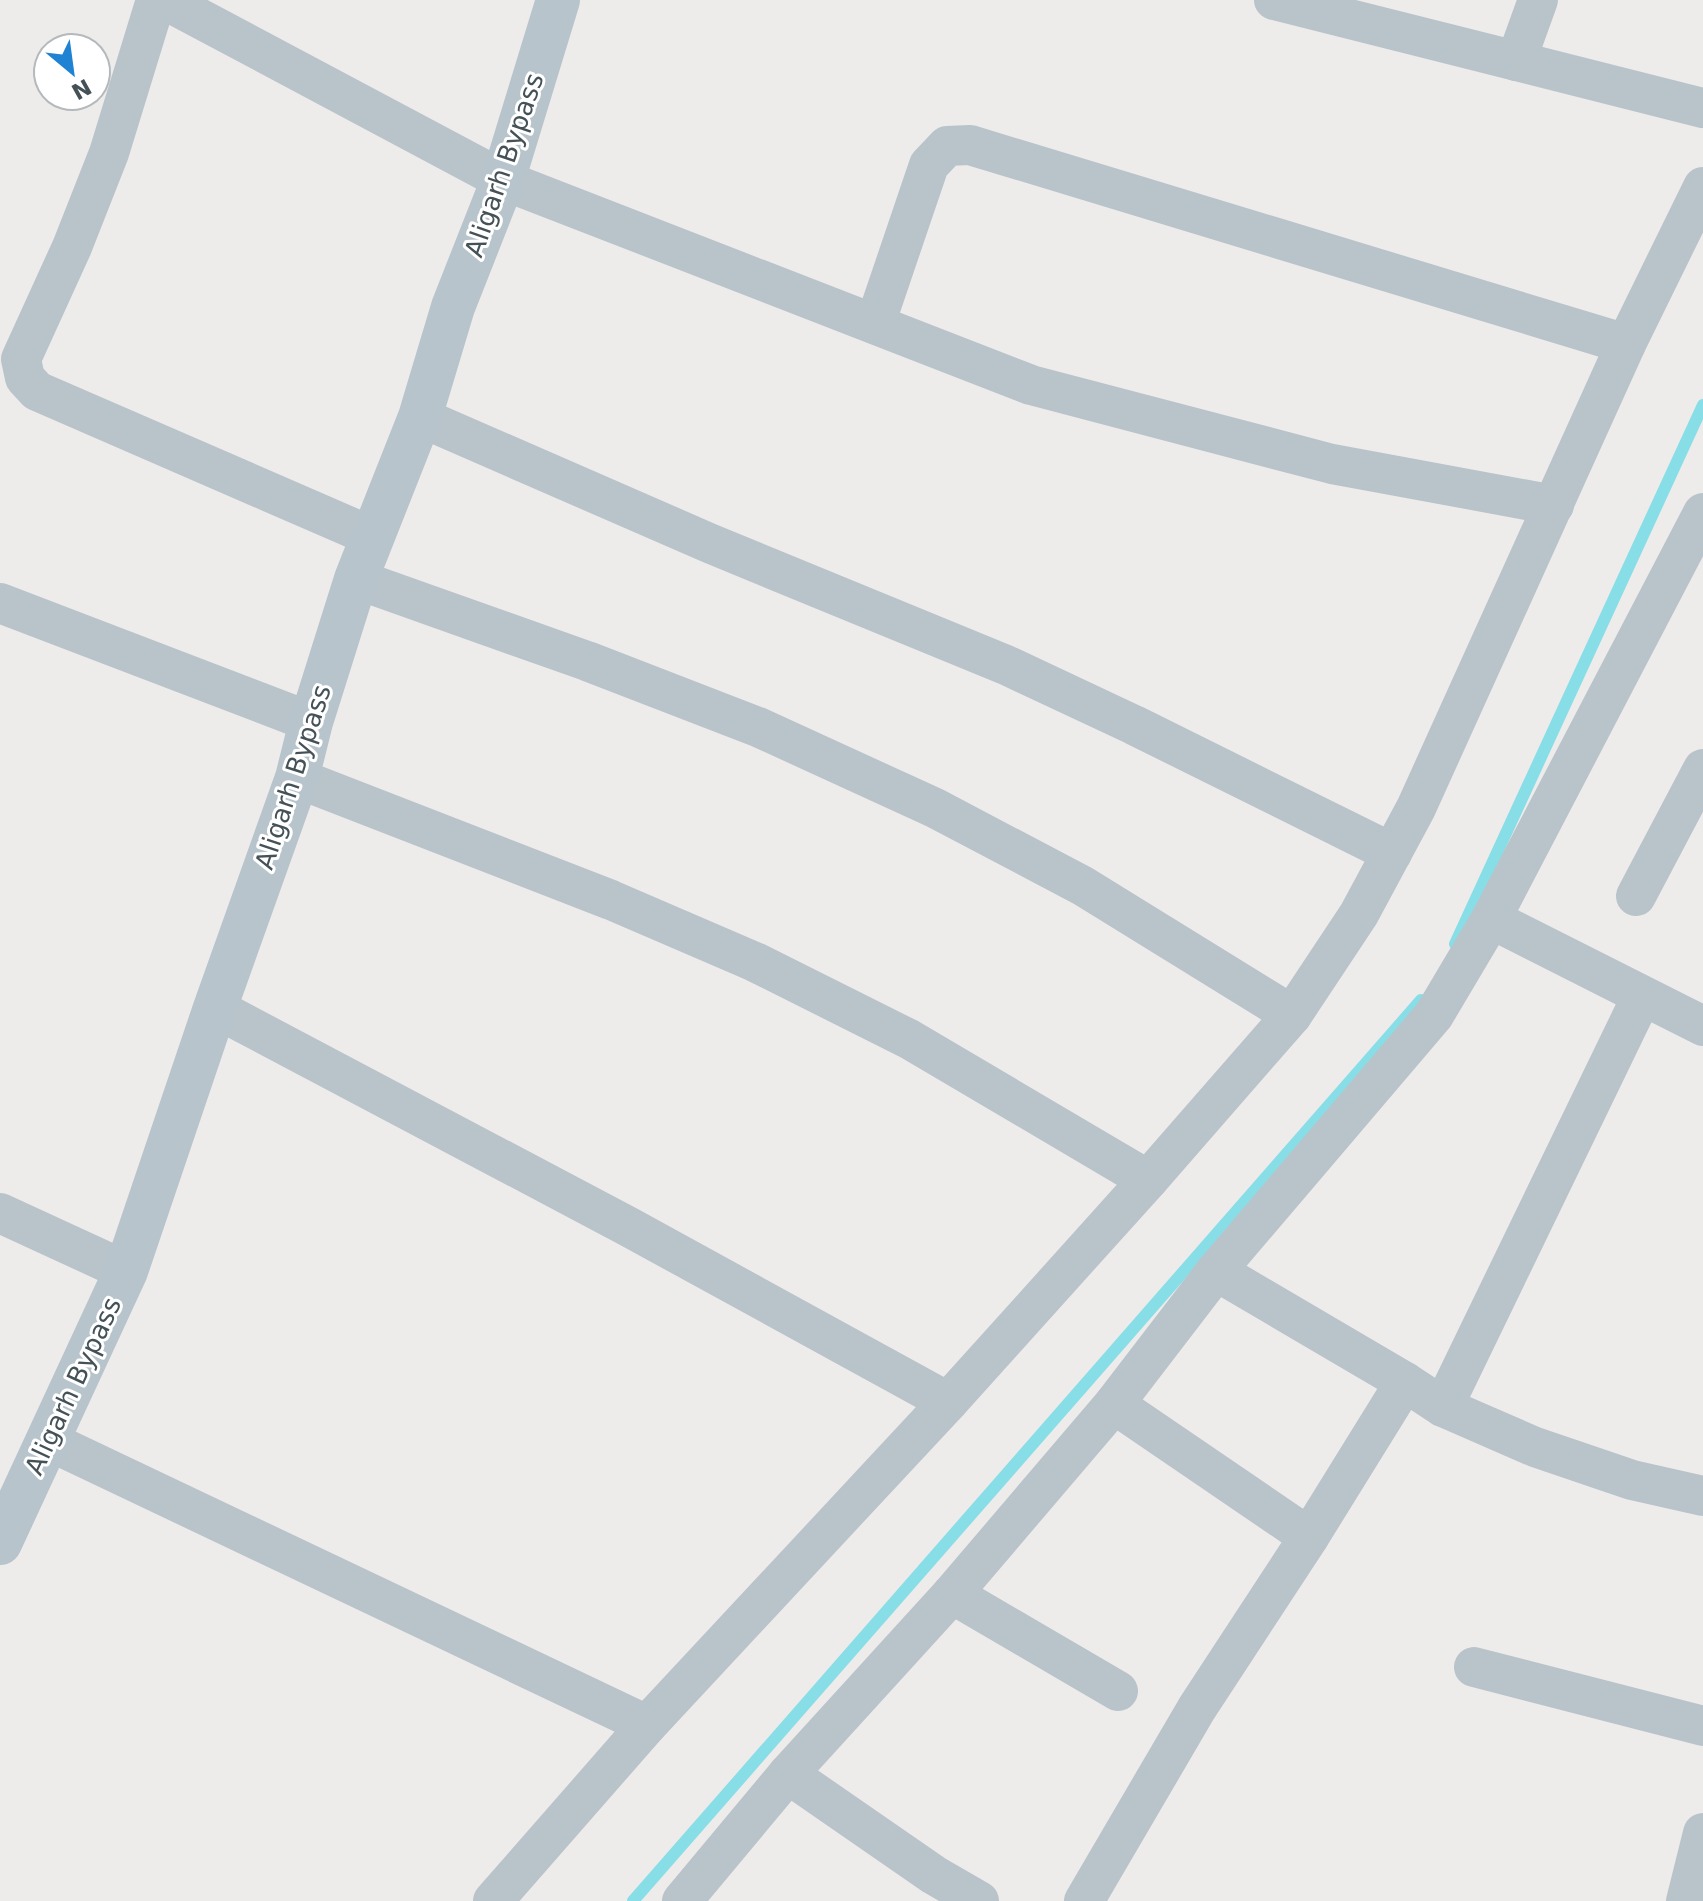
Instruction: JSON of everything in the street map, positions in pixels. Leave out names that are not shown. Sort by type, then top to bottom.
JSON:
[{"type":"main road","name":"Aligarh Bypass","points":[[0,1543],[126,1271],[297,778],[311,722],[356,579],[420,417],[453,307],[503,180],[558,0]]},
{"type":"street","points":[[156,0],[109,153],[72,247],[21,359],[25,378],[37,391],[373,537]]},
{"type":"street","points":[[165,0],[503,180],[1031,385],[1332,464],[1554,505]]},
{"type":"street","points":[[1274,0],[1703,108]]},
{"type":"street","points":[[1516,61],[1538,0]]},
{"type":"street","points":[[875,324],[929,165],[947,146],[970,145],[1626,344]]},
{"type":"street","points":[[493,1901],[647,1725],[948,1402],[1292,1015],[1359,914],[1416,808],[1626,344],[1703,187]]},
{"type":"street","points":[[420,417],[709,543],[1006,665],[1392,853]]},
{"type":"street","points":[[682,1901],[788,1774],[952,1594],[1114,1404],[1216,1271],[1434,1015],[1491,919],[1702,519]]},
{"type":"street","points":[[356,579],[587,661],[758,727],[935,808],[1083,886],[1292,1015]]},
{"type":"street","points":[[0,603],[311,722]]},
{"type":"street","points":[[1636,896],[1703,769]]},
{"type":"street","points":[[297,778],[611,900],[755,962],[909,1039],[1148,1180]]},
{"type":"street","points":[[1491,919],[1703,1026]]},
{"type":"street","points":[[1443,1407],[1642,996]]},
{"type":"street","points":[[215,1008],[629,1227],[948,1402]]},
{"type":"street","points":[[0,1213],[126,1271]]},
{"type":"street","points":[[1216,1271],[1443,1407],[1535,1447],[1632,1480],[1703,1496]]},
{"type":"street","points":[[1084,1901],[1197,1708],[1309,1537],[1405,1382]]},
{"type":"street","points":[[1114,1404],[1309,1537]]},
{"type":"street","points":[[49,1441],[647,1725]]},
{"type":"street","points":[[952,1594],[1118,1691]]},
{"type":"street","points":[[1474,1667],[1703,1726]]},
{"type":"street","points":[[788,1774],[934,1875],[979,1901]]},
{"type":"street","points":[[1686,1901],[1703,1833]]},
{"type":"waterway","points":[[1455,944],[1703,405]]},
{"type":"waterway","points":[[633,1901],[1421,1000]]}]
